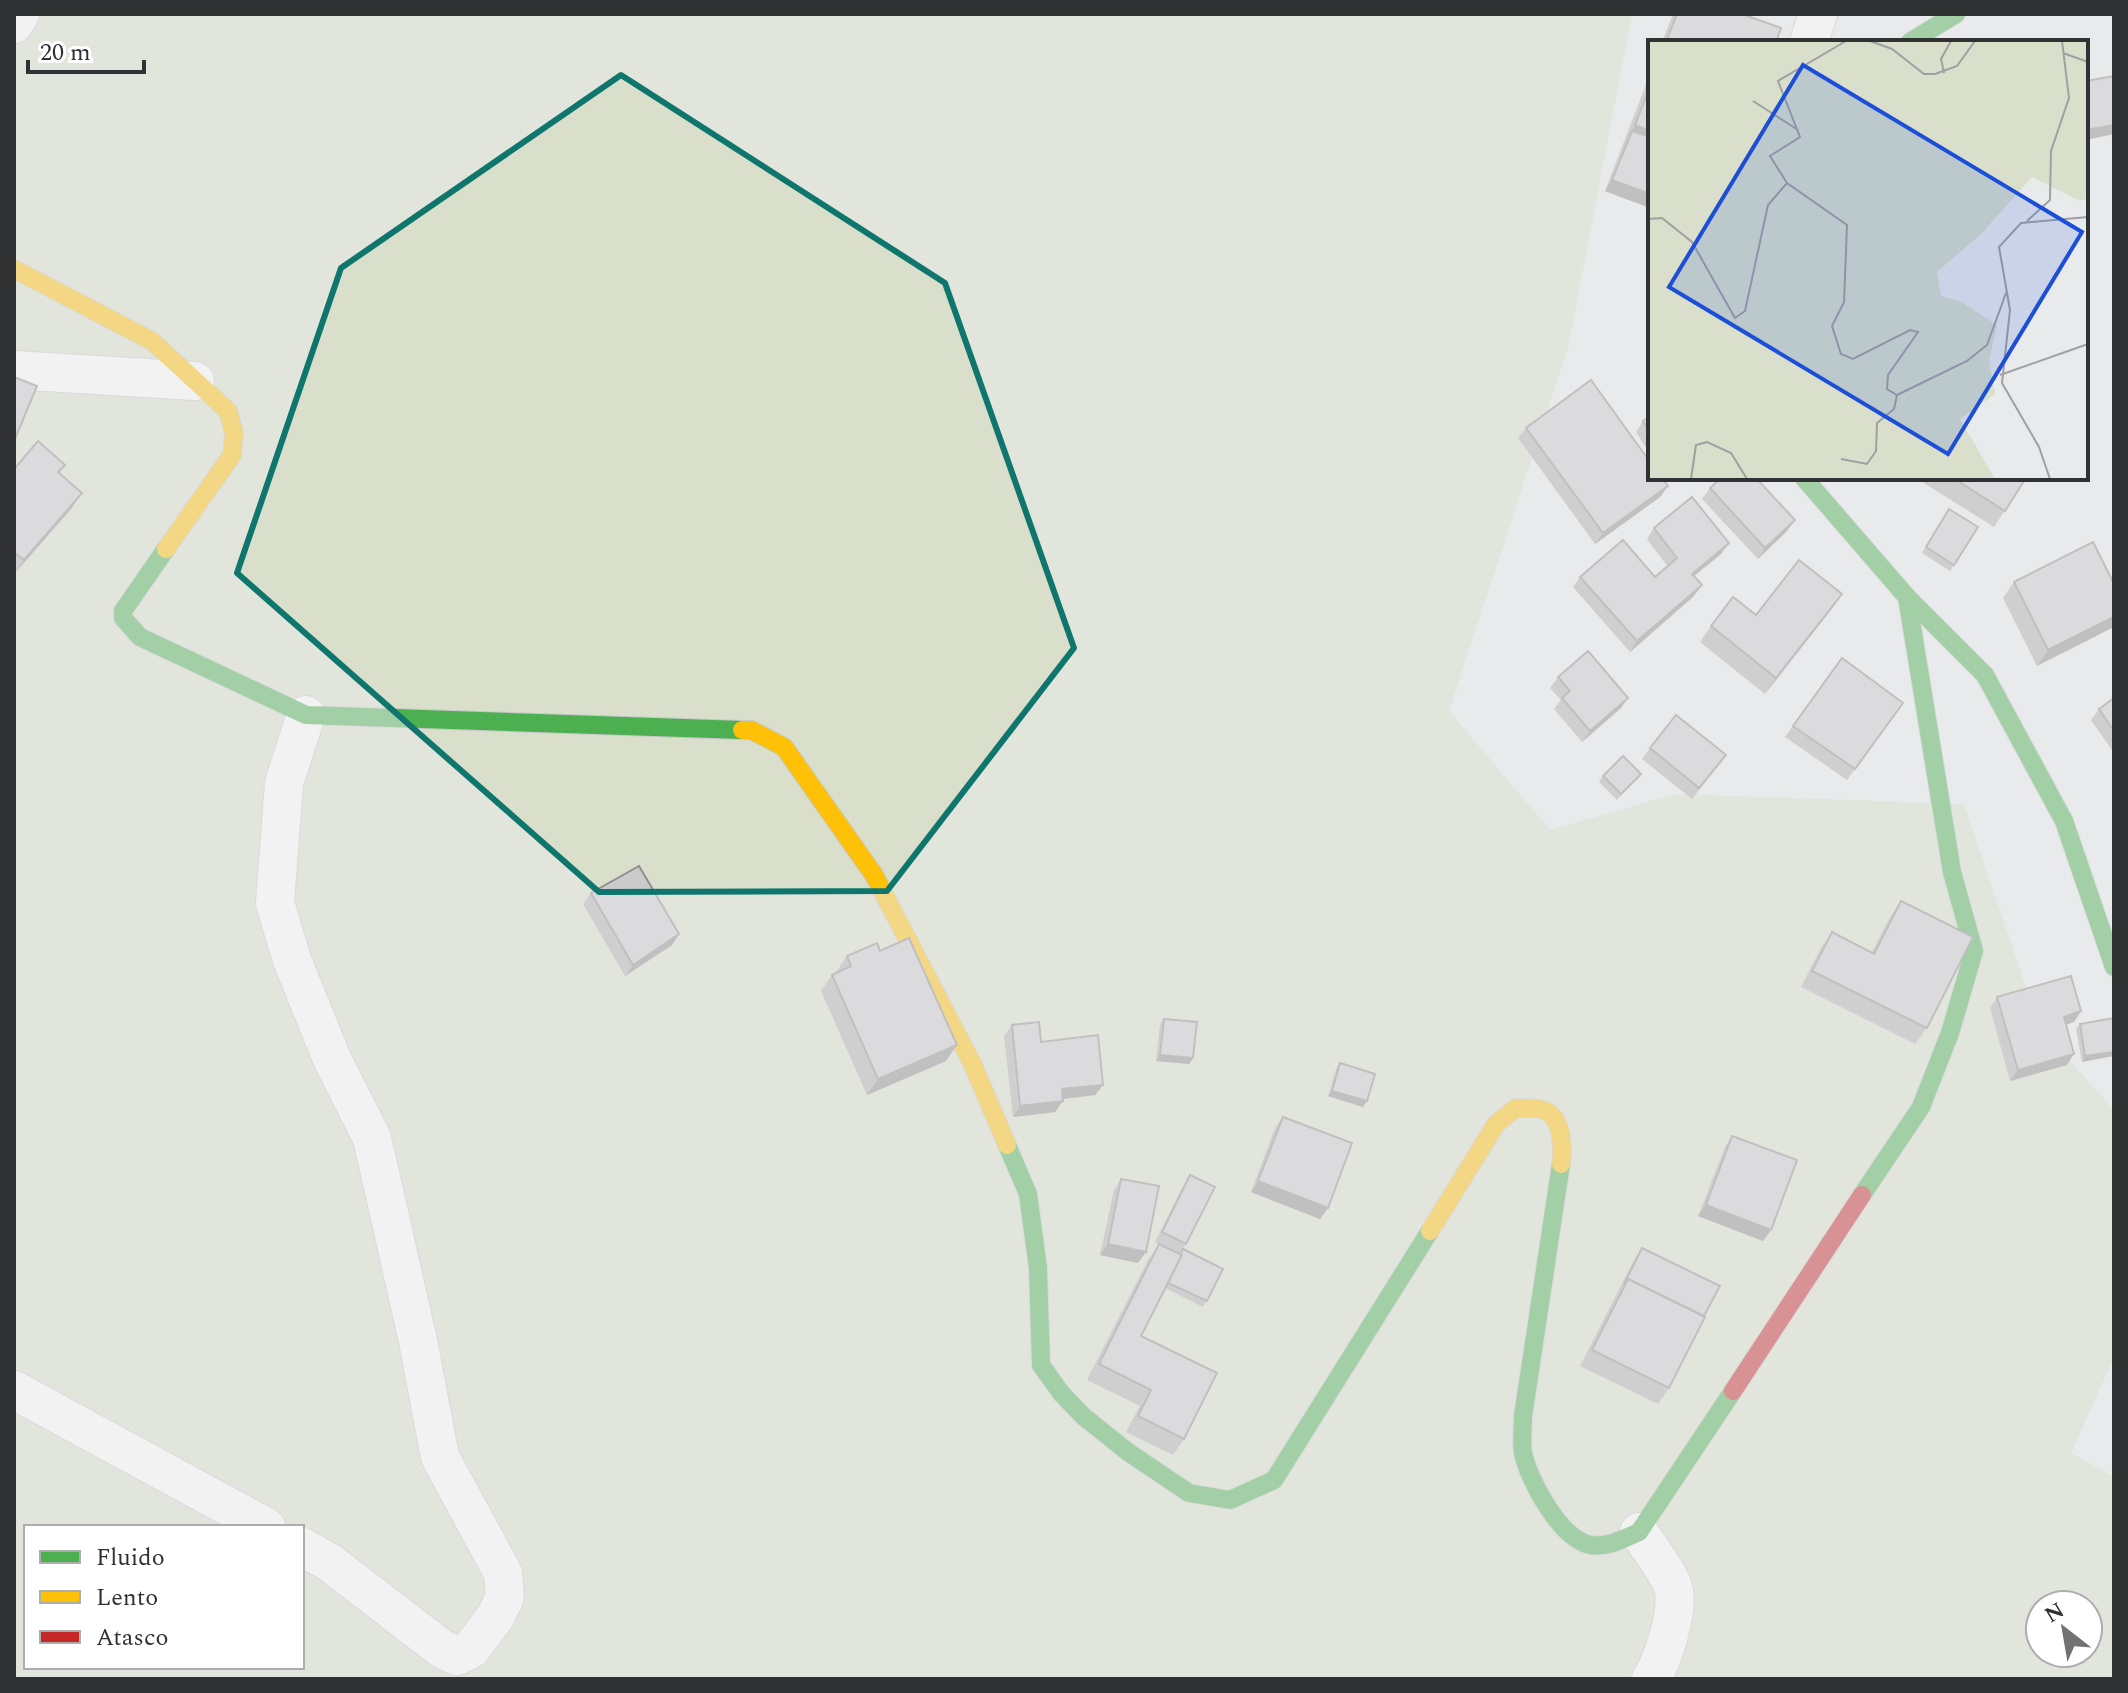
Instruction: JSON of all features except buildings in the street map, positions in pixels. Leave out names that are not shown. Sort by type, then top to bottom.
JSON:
[{"type":"street","points":[[14,24],[20,14]]},
{"type":"street","points":[[1810,40],[1818,14]]},
{"type":"street","points":[[1913,40],[1956,14]]},
{"type":"street","points":[[14,269],[152,341],[228,411],[234,424],[232,455],[123,611],[123,618],[140,637],[306,715],[751,730],[784,747],[874,875],[973,1065],[1028,1194],[1038,1268],[1041,1365],[1083,1416],[1128,1452],[1189,1493],[1230,1500],[1274,1480],[1496,1124],[1516,1108],[1545,1110],[1556,1120],[1563,1149],[1523,1416],[1523,1453],[1546,1505],[1566,1532],[1591,1545],[1617,1542],[1639,1532],[1921,1107],[1950,1033],[1974,951],[1952,872],[1907,597]]},
{"type":"street","points":[[14,370],[195,381]]},
{"type":"street","points":[[1806,480],[1907,597],[1985,675],[2064,821],[2114,967]]},
{"type":"street","points":[[304,1548],[329,1562],[442,1649],[457,1656],[471,1649],[495,1617],[505,1597],[503,1573],[440,1457],[418,1341],[372,1138],[332,1059],[292,960],[275,903],[284,783],[306,715]]},
{"type":"street","points":[[14,1390],[262,1525]]},
{"type":"street","points":[[1639,1532],[1674,1588],[1672,1624],[1661,1665],[1651,1679]]},
{"type":"highlighted area","points":[[621,75],[945,283],[1074,648],[887,891],[599,892],[237,573],[341,268]]},
{"type":"green space","points":[[14,14],[1632,14],[1568,348],[1449,711],[1550,830],[1675,794],[1964,804],[2039,1026],[2114,1110],[2114,1357],[2071,1453],[2114,1477],[2114,1679],[14,1679]]},
{"type":"traffic: fast","points":[[1913,40],[1956,14]]},
{"type":"traffic: fast","points":[[1806,480],[1907,597],[1985,675],[2064,821],[2114,967]]},
{"type":"traffic: fast","points":[[166,549],[123,611],[123,618],[140,637],[306,715],[742,730]]},
{"type":"traffic: fast","points":[[1862,1195],[1921,1107],[1950,1033],[1974,951],[1952,872],[1907,597]]},
{"type":"traffic: fast","points":[[1007,1145],[1028,1194],[1038,1268],[1041,1365],[1083,1416],[1128,1452],[1189,1493],[1230,1500],[1274,1480],[1430,1231]]},
{"type":"traffic: fast","points":[[1561,1164],[1522,1440],[1526,1465],[1548,1508],[1569,1532],[1591,1545],[1610,1544],[1639,1532],[1733,1391]]},
{"type":"traffic: slow","points":[[14,269],[152,341],[228,411],[234,433],[232,455],[166,549]]},
{"type":"traffic: slow","points":[[742,730],[751,730],[784,747],[874,875],[973,1065],[1007,1145]]},
{"type":"traffic: slow","points":[[1430,1231],[1496,1124],[1516,1108],[1540,1109],[1555,1119],[1561,1141],[1561,1164]]},
{"type":"traffic: jam","points":[[1733,1391],[1862,1195]]}]
